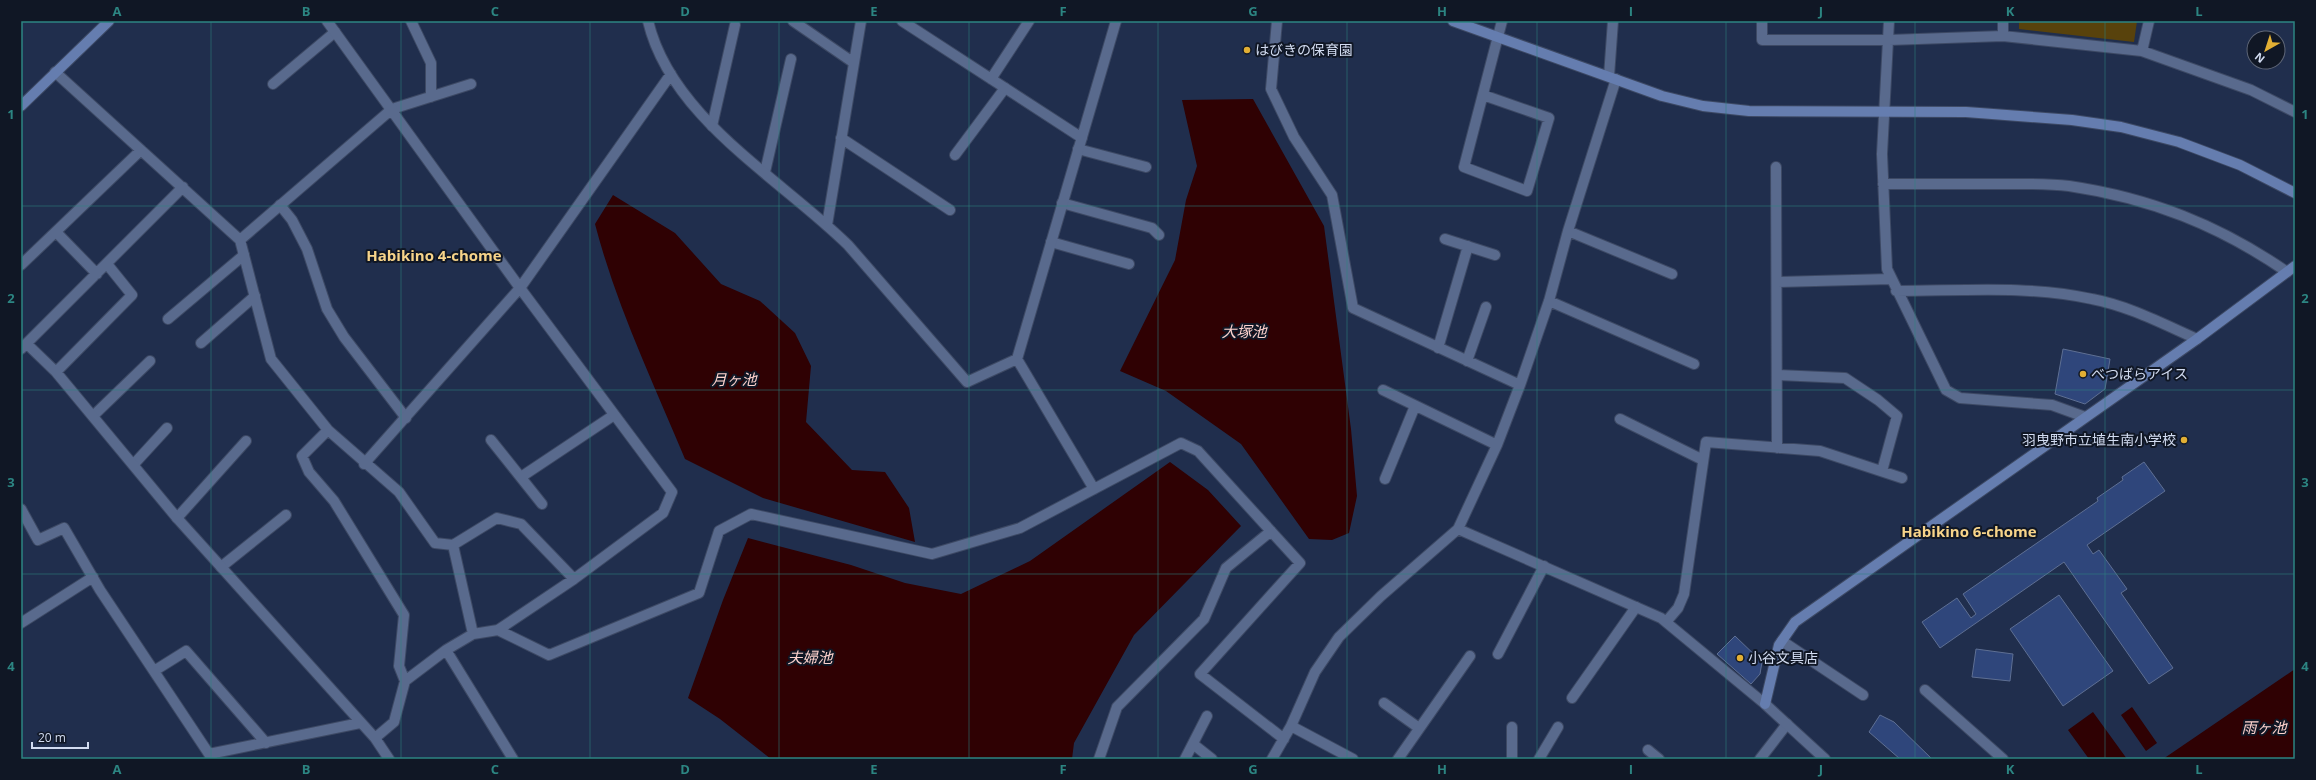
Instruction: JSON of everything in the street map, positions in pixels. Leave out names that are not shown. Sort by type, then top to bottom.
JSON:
[{"type":"street","points":[[21,106],[110,21]]},
{"type":"street","points":[[327,21],[520,288],[672,492],[663,513],[574,579],[498,630],[473,634],[446,650],[405,681]]},
{"type":"street","points":[[411,21],[431,64],[431,96]]},
{"type":"street","points":[[648,21],[652,38],[671,74],[688,100],[712,126],[827,225],[848,245],[967,382],[1017,359]]},
{"type":"street","points":[[793,21],[854,63]]},
{"type":"street","points":[[827,225],[861,21]]},
{"type":"street","points":[[902,21],[1082,138]]},
{"type":"street","points":[[990,78],[1029,21]]},
{"type":"street","points":[[1094,489],[1017,359],[1116,21]]},
{"type":"street","points":[[1277,21],[1271,89],[1294,137],[1332,195],[1353,308],[1520,385]]},
{"type":"street","points":[[1453,21],[1499,36],[1662,96],[1703,106],[1749,111],[1884,111],[2023,114],[2121,127],[2179,142],[2240,165],[2295,194]]},
{"type":"street","points":[[1483,96],[1549,118],[1527,191],[1464,167],[1502,21]]},
{"type":"street","points":[[1272,759],[1291,726],[1315,672],[1339,637],[1381,596],[1458,529],[1498,445],[1549,301],[1612,78],[1613,21]]},
{"type":"street","points":[[1762,21],[1762,40],[1889,40],[2003,36],[2142,51],[2251,90],[2295,112]]},
{"type":"street","points":[[1889,21],[1884,111],[1884,184],[1887,269],[1896,291],[1946,390],[1960,398],[2052,405],[2085,417]]},
{"type":"street","points":[[2003,21],[2003,36]]},
{"type":"street","points":[[2142,51],[2149,21]]},
{"type":"street","points":[[712,126],[735,24]]},
{"type":"street","points":[[272,84],[335,32]]},
{"type":"street","points":[[765,172],[791,60]]},
{"type":"street","points":[[55,72],[183,186],[240,240],[271,359],[328,430],[364,464],[399,492],[435,543],[453,545],[497,518],[522,524],[574,579]]},
{"type":"street","points":[[364,464],[520,288],[671,74]]},
{"type":"street","points":[[240,240],[392,109],[471,84]]},
{"type":"street","points":[[955,156],[1005,88]]},
{"type":"street","points":[[841,138],[950,210]]},
{"type":"street","points":[[1078,149],[1146,167]]},
{"type":"street","points":[[21,265],[141,150]]},
{"type":"street","points":[[1776,167],[1777,448]]},
{"type":"street","points":[[1764,704],[1782,641],[1795,622],[1818,604],[1883,562],[2085,417],[2197,339],[2291,269],[2202,223],[2151,204],[2108,194],[2067,186],[2022,184],[1884,184]]},
{"type":"street","points":[[183,186],[24,347],[56,372],[134,464],[177,518],[375,738],[389,759]]},
{"type":"street","points":[[1062,203],[1152,228],[1159,235]]},
{"type":"street","points":[[280,205],[292,220],[306,249],[327,309],[344,337],[406,418]]},
{"type":"street","points":[[1568,231],[1672,274]]},
{"type":"street","points":[[56,232],[97,274]]},
{"type":"street","points":[[1445,239],[1495,255]]},
{"type":"street","points":[[1051,242],[1129,264]]},
{"type":"street","points":[[1438,348],[1468,246]]},
{"type":"street","points":[[168,319],[244,255]]},
{"type":"street","points":[[56,372],[132,295],[107,264]]},
{"type":"street","points":[[1777,282],[1890,278]]},
{"type":"street","points":[[1896,291],[2041,291],[2093,299],[2134,311],[2197,339]]},
{"type":"street","points":[[200,343],[255,296]]},
{"type":"street","points":[[1549,301],[1694,364]]},
{"type":"street","points":[[1467,361],[1486,307]]},
{"type":"street","points":[[92,416],[150,361]]},
{"type":"street","points":[[1777,375],[1845,378],[1878,400],[1897,416],[1882,471]]},
{"type":"street","points":[[1383,390],[1498,445]]},
{"type":"street","points":[[1385,478],[1415,406]]},
{"type":"street","points":[[521,477],[614,415]]},
{"type":"street","points":[[1620,419],[1703,460]]},
{"type":"street","points":[[134,464],[167,428]]},
{"type":"street","points":[[328,430],[302,456],[309,472],[334,501],[382,576],[404,615],[399,666],[405,681],[394,722],[375,738]]},
{"type":"street","points":[[491,440],[542,504]]},
{"type":"street","points":[[177,518],[246,441]]},
{"type":"street","points":[[1666,622],[1678,608],[1684,594],[1706,442],[1820,451],[1902,478]]},
{"type":"street","points":[[498,630],[549,655],[654,610],[678,603],[698,593],[719,531],[751,514],[932,554],[1020,528],[1181,443],[1198,450],[1300,563],[1200,674],[1284,739]]},
{"type":"street","points":[[21,509],[38,540],[64,528],[93,577],[211,757],[266,743],[360,723]]},
{"type":"street","points":[[221,567],[286,515]]},
{"type":"street","points":[[1458,529],[1636,607],[1666,622],[1764,704],[1825,759]]},
{"type":"street","points":[[1099,759],[1117,707],[1204,619],[1226,568],[1270,531]]},
{"type":"street","points":[[453,545],[473,634]]},
{"type":"street","points":[[1498,654],[1544,566]]},
{"type":"street","points":[[21,623],[93,577]]},
{"type":"street","points":[[1572,698],[1636,607]]},
{"type":"street","points":[[1782,641],[1863,695]]},
{"type":"street","points":[[446,650],[512,759]]},
{"type":"street","points":[[154,671],[186,651],[266,743]]},
{"type":"street","points":[[1398,759],[1470,656]]},
{"type":"street","points":[[1925,690],[2003,759]]},
{"type":"street","points":[[1384,703],[1419,728]]},
{"type":"street","points":[[1185,759],[1207,716]]},
{"type":"street","points":[[1760,759],[1787,724]]},
{"type":"street","points":[[1291,726],[1353,759]]},
{"type":"street","points":[[1512,727],[1512,759]]},
{"type":"street","points":[[1539,759],[1558,727]]},
{"type":"street","points":[[1193,744],[1212,759]]},
{"type":"street","points":[[1648,750],[1659,759]]},
{"type":"shaded area","points":[[2019,21],[2137,21],[2134,42],[2019,29]]},
{"type":"water","name":"大塚池","points":[[1253,99],[1324,226],[1351,429],[1357,496],[1349,533],[1332,540],[1309,539],[1241,444],[1166,391],[1120,371],[1175,260],[1186,200],[1197,166],[1182,100]]},
{"type":"water","name":"月ヶ池","points":[[613,195],[675,233],[721,284],[760,301],[795,333],[811,366],[806,422],[852,470],[885,472],[909,508],[915,542],[763,498],[685,459],[624,314],[613,284],[595,224]]},
{"type":"water","name":"夫婦池","points":[[1170,462],[1208,490],[1241,526],[1134,635],[1074,743],[1072,759],[771,759],[720,719],[688,698],[723,600],[748,538],[851,565],[905,583],[961,594],[1030,561]]},
{"type":"water","name":"雨ヶ池","points":[[2295,669],[2295,759],[2163,759]]},
{"type":"water","points":[[2132,707],[2157,743],[2146,751],[2121,715]]},
{"type":"water","points":[[2093,712],[2127,759],[2089,759],[2068,730]]},
{"type":"building","name":"べつばらアイス","points":[[2063,349],[2110,359],[2105,389],[2085,404],[2055,394]]},
{"type":"building","points":[[2144,462],[2165,491],[2087,545],[2093,554],[2099,550],[2127,589],[2121,593],[2173,668],[2149,684],[2064,562],[1940,648],[1922,622],[1957,598],[1971,618],[1976,614],[1963,594],[2098,501],[2097,498],[2123,480],[2122,477]]},
{"type":"building","points":[[2059,595],[2113,671],[2063,706],[2010,629]]},
{"type":"building","name":"小谷文具店","points":[[1735,636],[1762,662],[1760,674],[1751,684],[1717,654]]},
{"type":"building","points":[[1976,649],[2013,654],[2010,681],[1972,677]]},
{"type":"building","points":[[1880,715],[1894,722],[1932,759],[1900,759],[1869,732]]},
{"type":"place","name":"はびきの保育園","points":[[1247,50]]},
{"type":"place","name":"べつばらアイス","points":[[2083,374]]},
{"type":"place","name":"羽曳野市立埴生南小学校","points":[[2184,440]]},
{"type":"place","name":"小谷文具店","points":[[1740,658]]},
{"type":"district","name":"Habikino 4-chome","points":[[434,256]]},
{"type":"district","name":"Habikino 6-chome","points":[[1969,532]]}]
